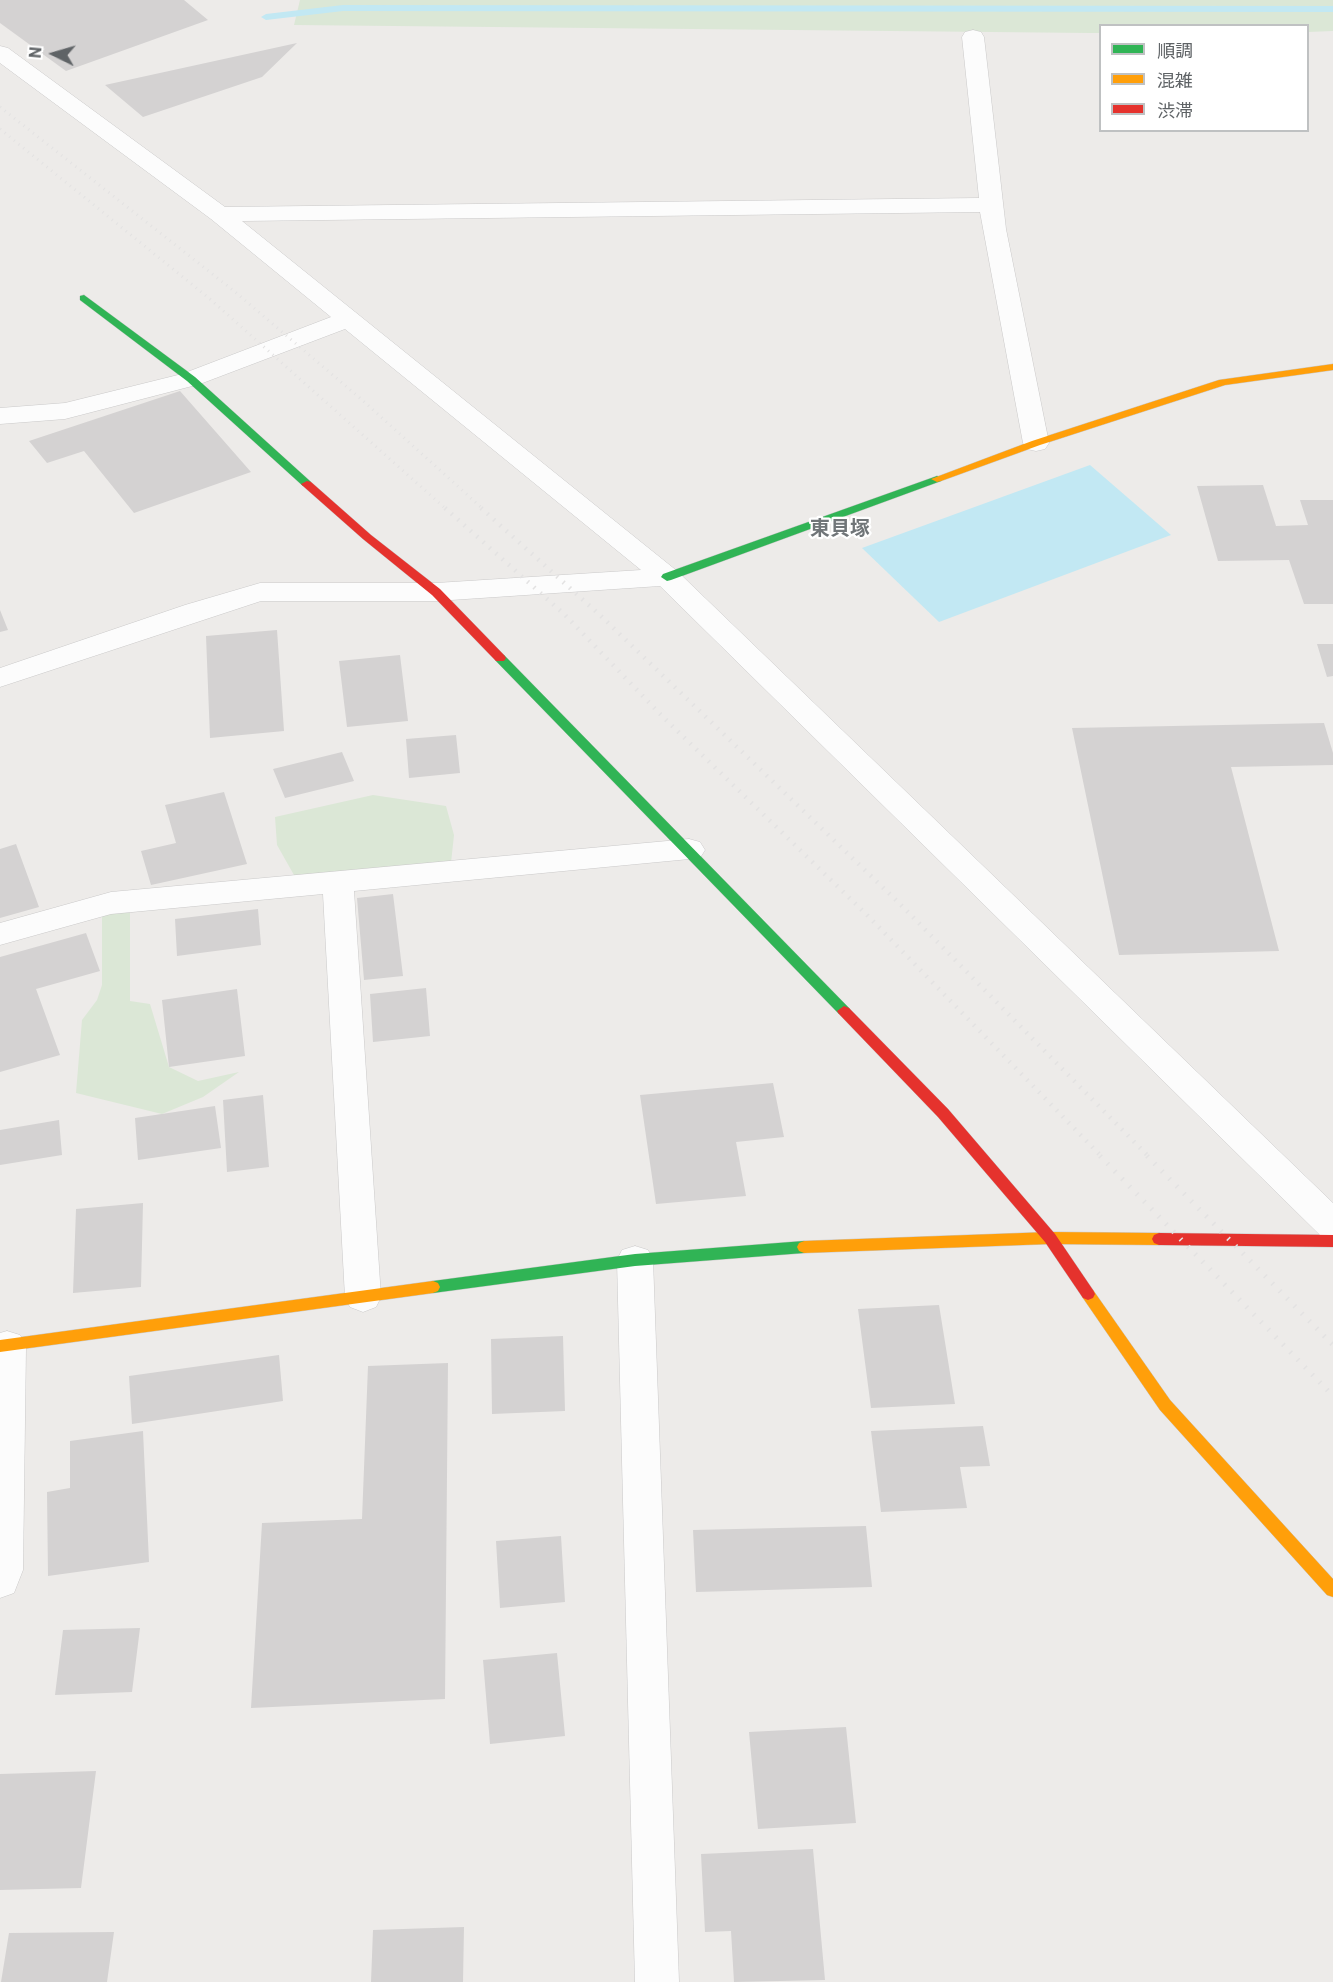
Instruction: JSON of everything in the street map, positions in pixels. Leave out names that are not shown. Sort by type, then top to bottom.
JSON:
[{"type":"street","points":[[973,37],[990,205],[1007,307],[1036,443]]},
{"type":"street","points":[[0,53],[219,214],[667,577],[1333,1225]]},
{"type":"street","points":[[219,214],[990,205]]},
{"type":"street","points":[[84,298],[191,379],[367,537],[436,592],[689,850],[943,1113],[1050,1238],[1165,1405],[1333,1590]]},
{"type":"street","points":[[0,416],[65,411],[191,379],[349,319]]},
{"type":"street","points":[[0,678],[195,611],[260,592],[436,592],[667,577],[1036,443],[1222,382],[1333,367]]},
{"type":"street","points":[[0,934],[111,903],[689,850]]},
{"type":"street","points":[[338,882],[363,1297]]},
{"type":"street","points":[[0,1581],[3,1570],[3,1346],[635,1260],[842,1244],[1050,1238],[1333,1241]]},
{"type":"street","points":[[635,1260],[657,1982]]},
{"type":"green space","points":[[300,0],[1333,0],[1333,31],[1309,32],[1309,24],[1099,24],[1099,33],[294,25]]},
{"type":"green space","points":[[373,795],[446,806],[454,835],[450,872],[327,883],[294,875],[277,845],[275,817]]},
{"type":"green space","points":[[130,901],[130,1001],[150,1004],[169,1067],[198,1081],[239,1072],[203,1097],[162,1114],[76,1093],[82,1020],[97,1000],[102,985],[102,905]]},
{"type":"water","points":[[1090,465],[1171,535],[939,622],[862,548]]},
{"type":"building","points":[[0,0],[184,0],[208,20],[66,71],[0,23]]},
{"type":"building","points":[[297,43],[262,77],[143,117],[105,85]]},
{"type":"building","points":[[180,391],[251,472],[134,513],[84,451],[47,463],[29,441]]},
{"type":"building","points":[[1263,485],[1276,526],[1308,525],[1300,500],[1333,500],[1333,604],[1304,604],[1289,560],[1218,561],[1197,486]]},
{"type":"building","points":[[0,610],[8,630],[0,632]]},
{"type":"building","points":[[277,630],[284,731],[210,738],[206,636]]},
{"type":"building","points":[[1317,644],[1333,644],[1333,676],[1327,677]]},
{"type":"building","points":[[400,655],[408,721],[347,727],[339,661]]},
{"type":"building","points":[[1324,723],[1333,753],[1333,765],[1231,767],[1279,951],[1119,955],[1072,728]]},
{"type":"building","points":[[456,735],[460,773],[409,778],[406,739]]},
{"type":"building","points":[[342,752],[354,781],[285,798],[273,769]]},
{"type":"building","points":[[224,792],[247,864],[151,885],[141,851],[176,843],[165,805]]},
{"type":"building","points":[[16,844],[39,907],[0,918],[0,849]]},
{"type":"building","points":[[393,894],[403,976],[364,980],[357,898]]},
{"type":"building","points":[[258,909],[261,945],[177,956],[175,919]]},
{"type":"building","points":[[86,933],[100,971],[36,989],[60,1055],[0,1072],[0,957]]},
{"type":"building","points":[[426,988],[430,1036],[373,1042],[370,994]]},
{"type":"building","points":[[237,989],[245,1056],[169,1067],[162,1000]]},
{"type":"building","points":[[773,1083],[784,1137],[736,1142],[746,1196],[656,1204],[640,1095]]},
{"type":"building","points":[[263,1095],[269,1167],[227,1172],[223,1100]]},
{"type":"building","points":[[215,1106],[221,1148],[138,1160],[135,1118]]},
{"type":"building","points":[[59,1120],[62,1155],[0,1165],[0,1130]]},
{"type":"building","points":[[143,1203],[141,1287],[73,1293],[76,1209]]},
{"type":"building","points":[[939,1305],[955,1404],[871,1408],[858,1309]]},
{"type":"building","points":[[563,1336],[565,1411],[492,1414],[491,1339]]},
{"type":"building","points":[[279,1355],[283,1401],[132,1424],[129,1376]]},
{"type":"building","points":[[448,1363],[445,1699],[251,1708],[262,1523],[362,1519],[368,1366]]},
{"type":"building","points":[[983,1426],[990,1466],[960,1467],[967,1508],[881,1512],[871,1431]]},
{"type":"building","points":[[143,1431],[149,1562],[48,1576],[47,1492],[70,1488],[70,1441]]},
{"type":"building","points":[[866,1526],[872,1587],[696,1592],[693,1530]]},
{"type":"building","points":[[561,1536],[565,1602],[500,1608],[496,1541]]},
{"type":"building","points":[[140,1628],[132,1692],[55,1695],[63,1630]]},
{"type":"building","points":[[557,1653],[565,1736],[490,1744],[483,1660]]},
{"type":"building","points":[[846,1727],[856,1823],[758,1829],[749,1732]]},
{"type":"building","points":[[96,1771],[81,1888],[0,1890],[0,1774]]},
{"type":"building","points":[[813,1849],[825,1980],[734,1982],[731,1931],[705,1932],[701,1854]]},
{"type":"building","points":[[464,1927],[463,1982],[371,1982],[373,1930]]},
{"type":"building","points":[[114,1932],[107,1982],[1,1982],[9,1933]]},
{"type":"waterway","points":[[266,17],[343,8],[1333,9]]},
{"type":"railway","points":[[0,107],[234,291],[361,399],[483,509]]},
{"type":"railway","points":[[0,129],[210,299],[446,509]]},
{"type":"railway","points":[[445,508],[564,614],[663,717],[868,916],[1102,1157]]},
{"type":"railway","points":[[481,508],[602,617],[899,903],[1149,1157]]},
{"type":"railway","points":[[1100,1156],[1333,1396]]},
{"type":"railway","points":[[1147,1156],[1333,1345]]},
{"type":"traffic: fast","points":[[84,298],[191,379],[307,484]]},
{"type":"traffic: fast","points":[[667,577],[937,479]]},
{"type":"traffic: fast","points":[[500,658],[844,1011]]},
{"type":"traffic: fast","points":[[433,1287],[635,1260],[804,1247]]},
{"type":"traffic: slow","points":[[937,479],[1036,443],[1223,382],[1333,367]]},
{"type":"traffic: slow","points":[[804,1247],[1050,1238],[1159,1239]]},
{"type":"traffic: slow","points":[[0,1346],[433,1287]]},
{"type":"traffic: slow","points":[[1088,1294],[1165,1405],[1333,1590]]},
{"type":"traffic: jam","points":[[307,484],[367,537],[436,592],[500,658]]},
{"type":"traffic: jam","points":[[844,1011],[943,1113],[1050,1238],[1088,1294]]},
{"type":"traffic: jam","points":[[1159,1239],[1333,1241]]},
{"type":"district","name":"東貝塚","points":[[840,530]]}]
